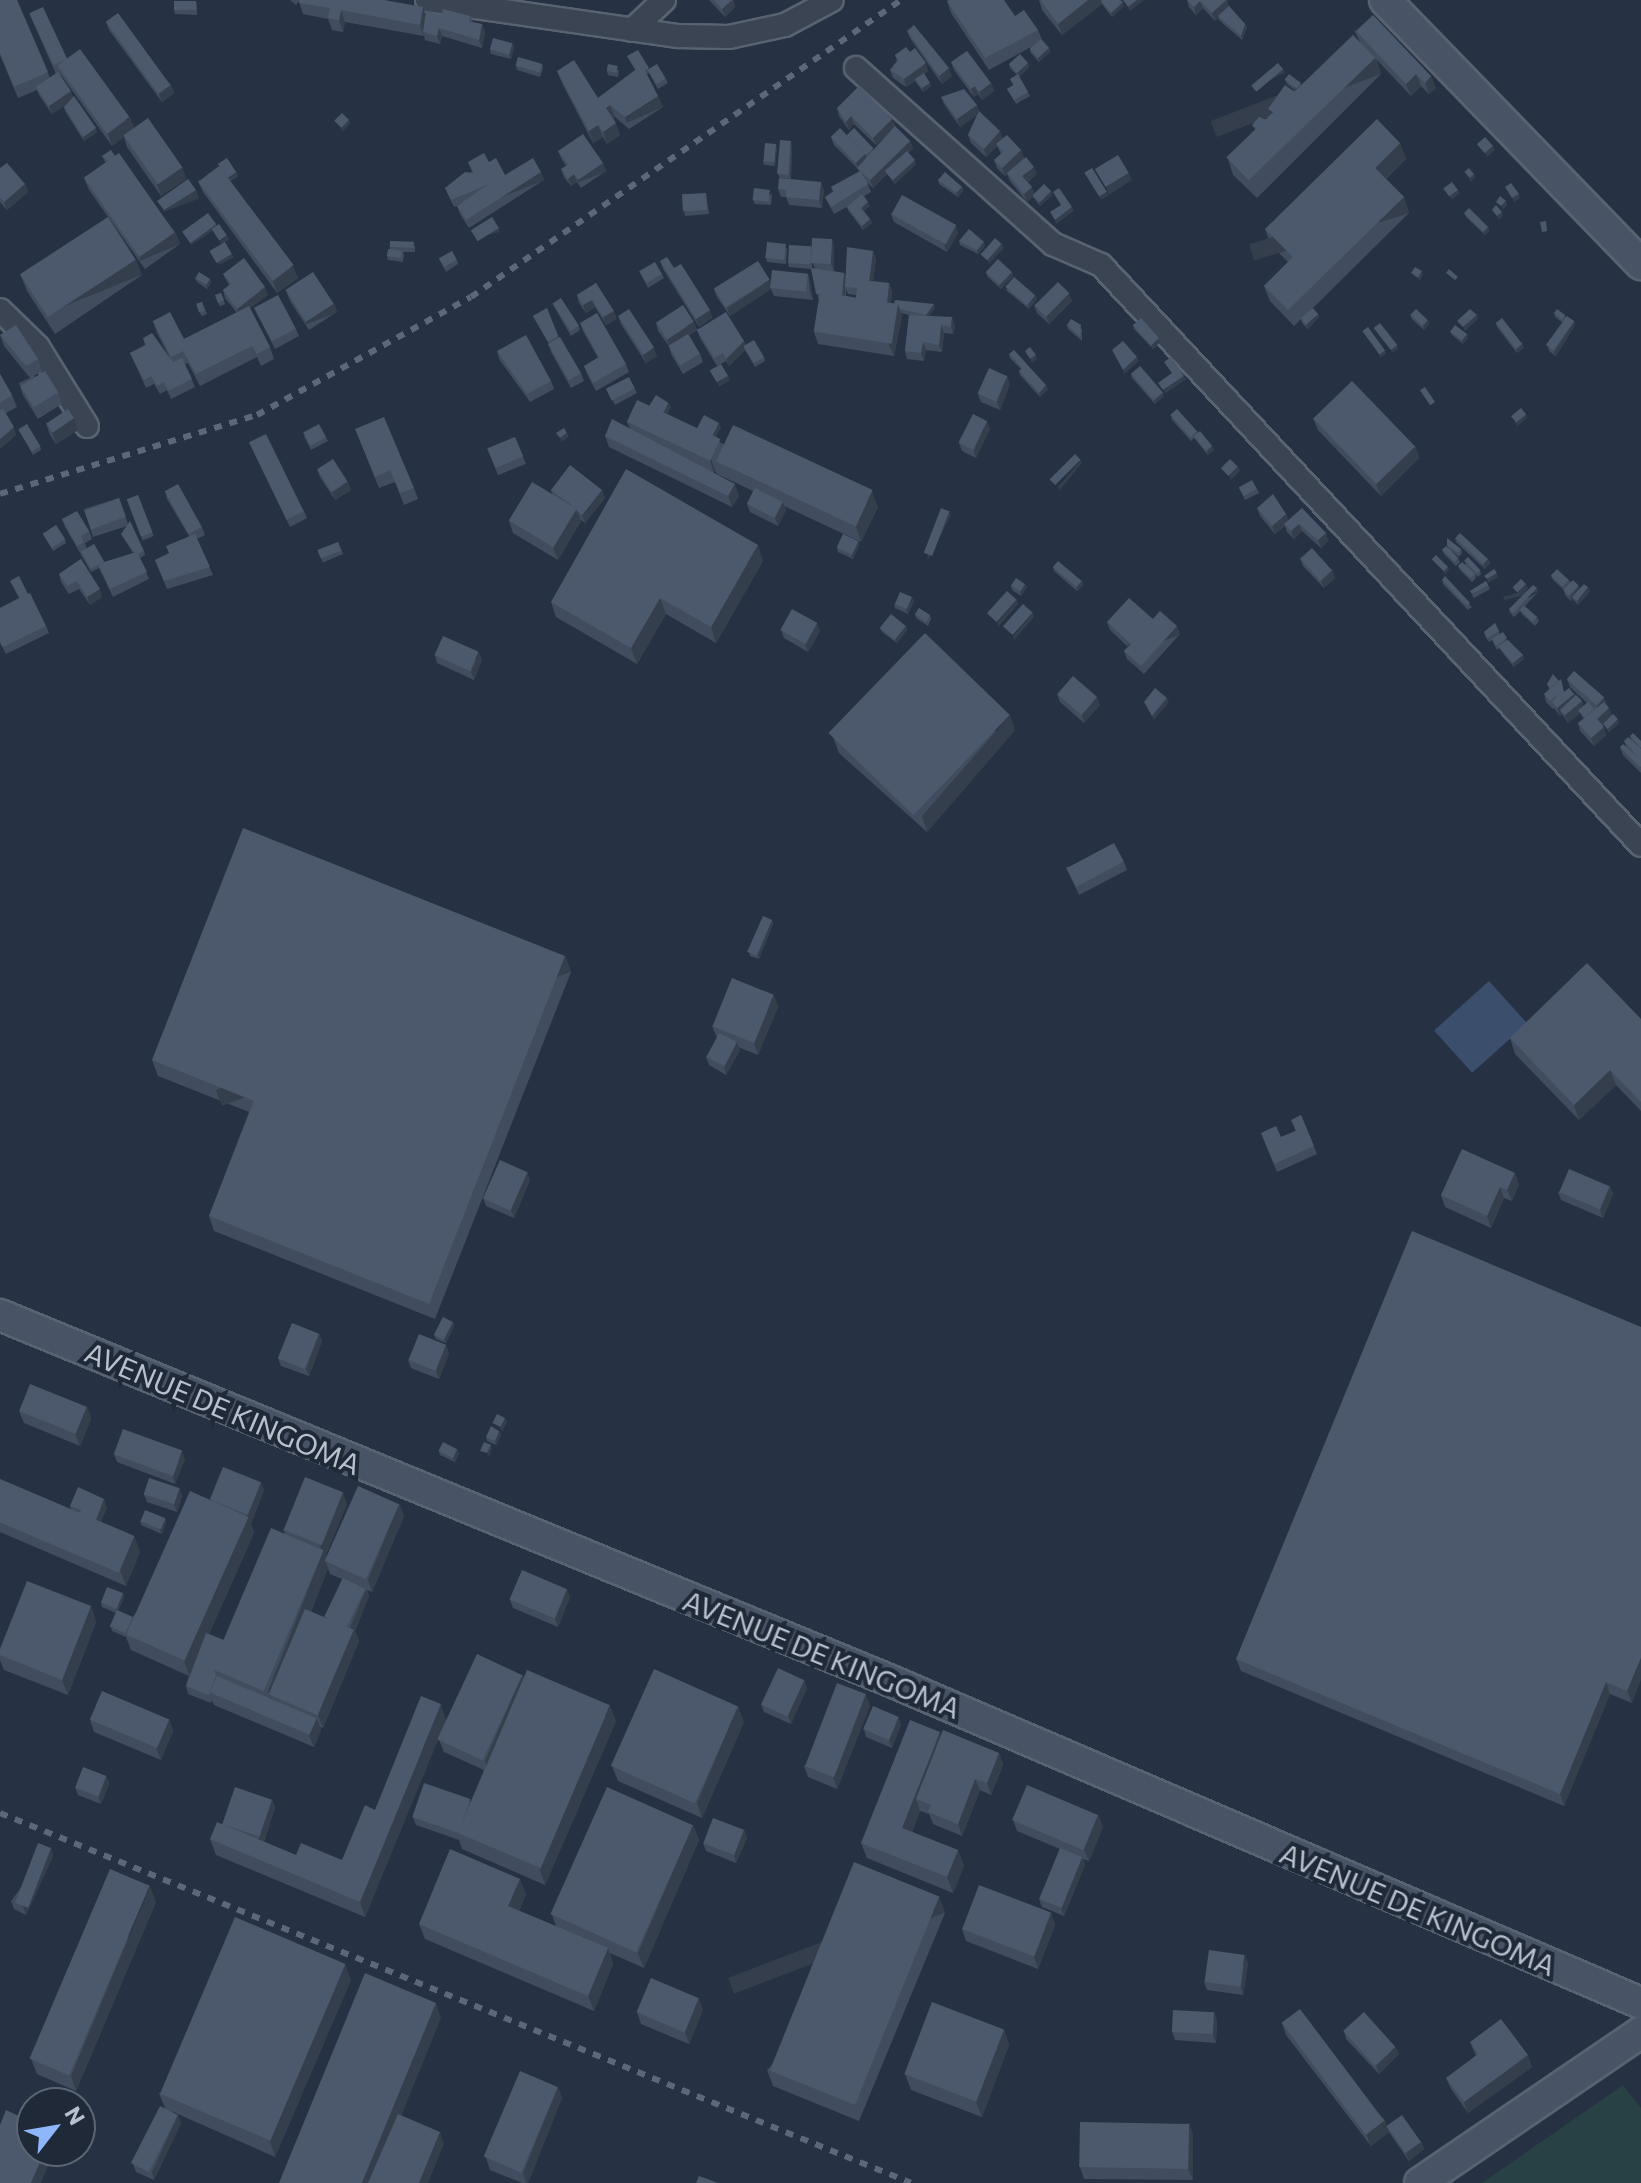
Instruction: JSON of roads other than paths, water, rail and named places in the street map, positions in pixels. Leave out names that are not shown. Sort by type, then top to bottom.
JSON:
[{"type":"street","points":[[427,0],[632,30],[729,37],[785,25],[832,0]]},
{"type":"street","points":[[632,30],[664,0]]},
{"type":"street","points":[[1385,0],[1641,264]]},
{"type":"street","points":[[856,68],[1053,244],[1101,265],[1641,845]]},
{"type":"street","points":[[0,310],[38,347],[87,426]]},
{"type":"street","name":"AVENUE DE KINGOMA","points":[[0,1315],[891,1681],[1641,2003]]},
{"type":"street","points":[[1420,2183],[1641,2032]]},
{"type":"water","points":[[1489,981],[1527,1023],[1472,1073],[1434,1031]]},
{"type":"railway","points":[[0,494],[257,415],[471,297],[901,0]]},
{"type":"railway","points":[[0,1813],[911,2183]]}]
